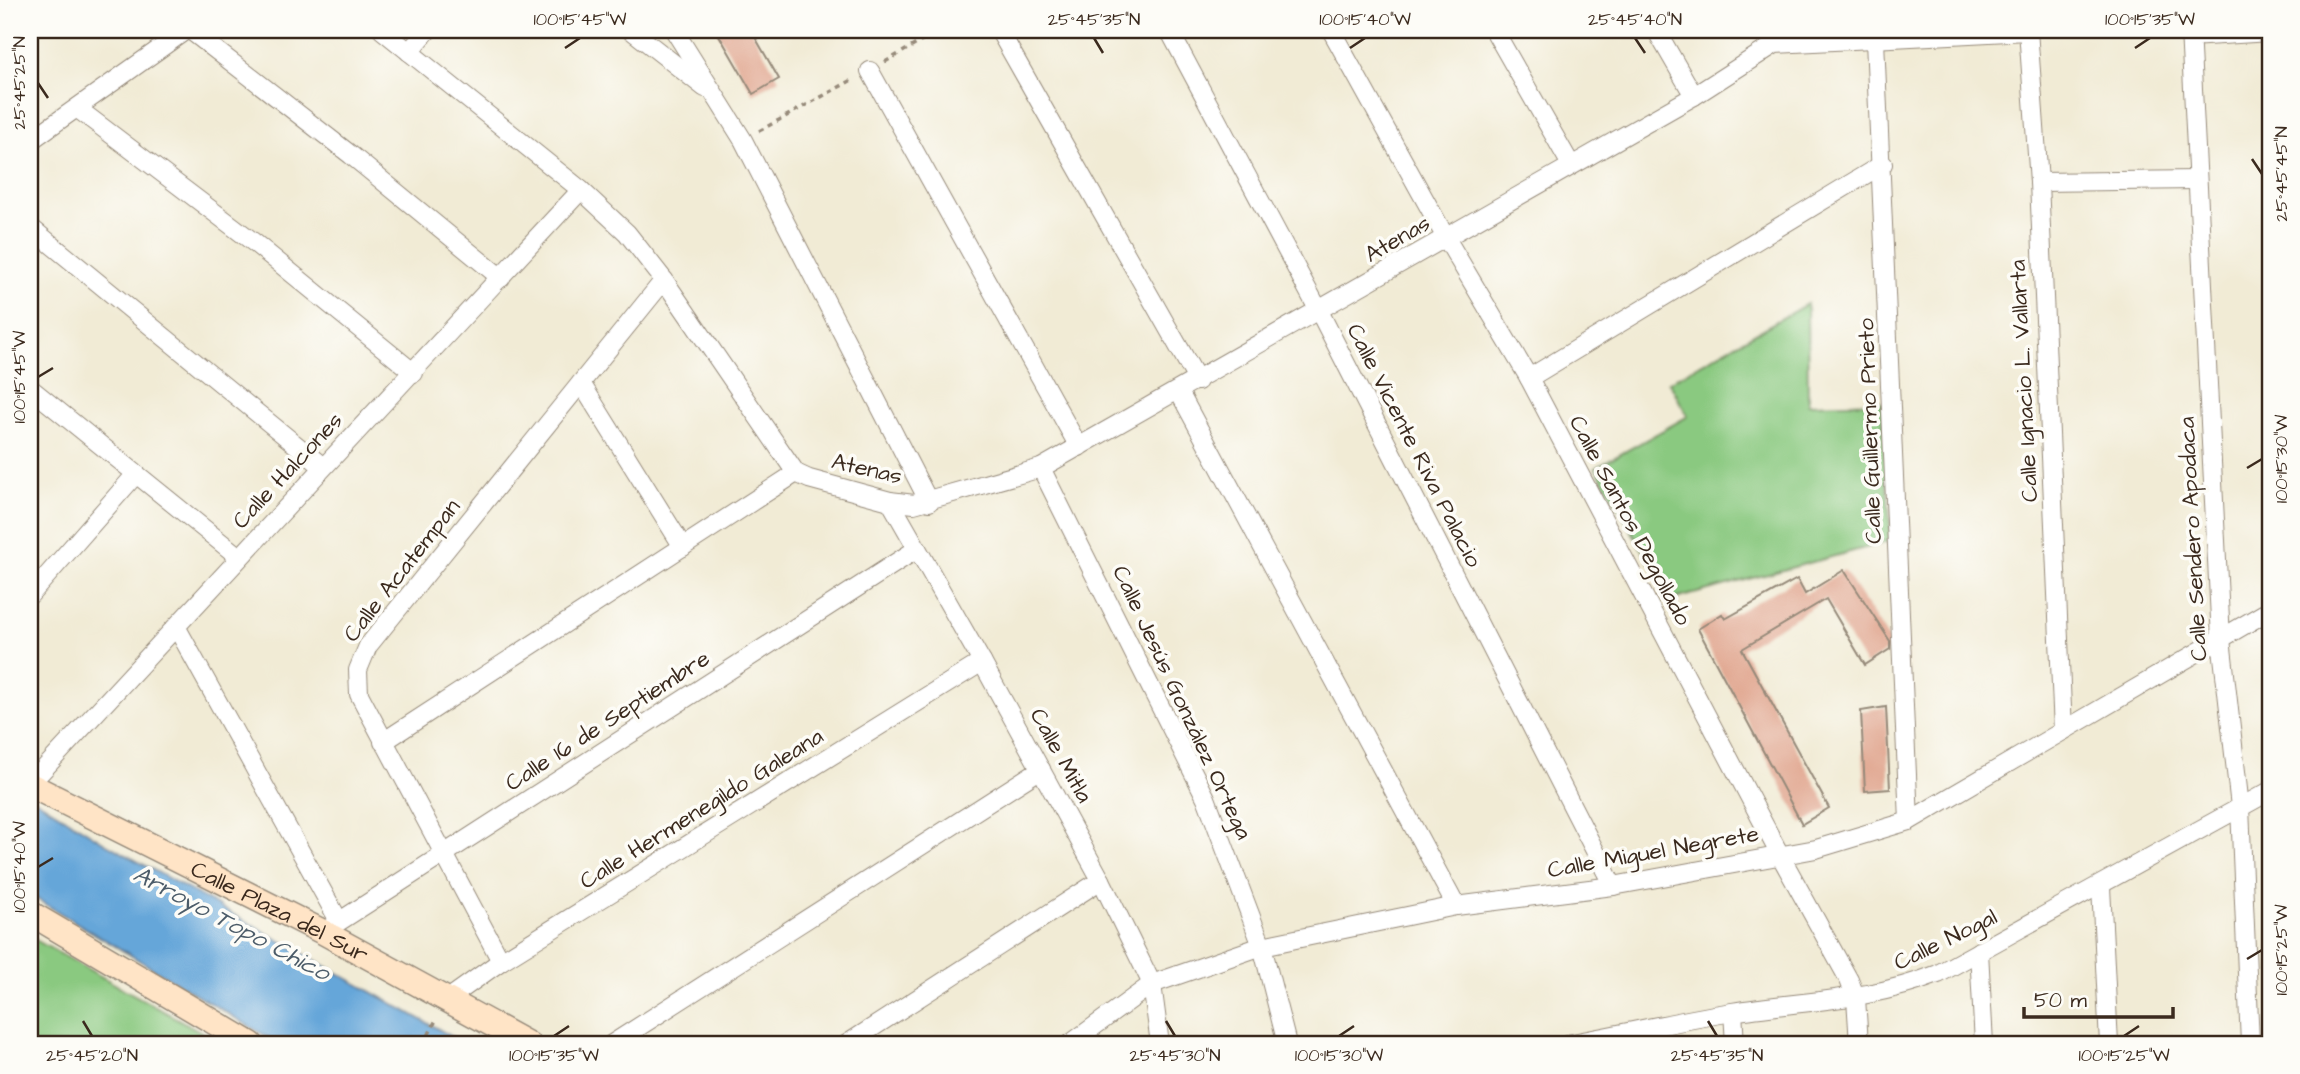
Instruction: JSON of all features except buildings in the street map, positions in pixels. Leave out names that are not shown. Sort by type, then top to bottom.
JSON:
[{"type":"street","points":[[30,141],[188,30],[351,155],[501,278]]},
{"type":"street","points":[[382,30],[580,190],[627,233],[664,279],[796,473],[383,742]]},
{"type":"street","points":[[409,52],[428,30]]},
{"type":"street","points":[[631,30],[713,94]]},
{"type":"street","points":[[674,30],[743,140],[929,502]]},
{"type":"street","points":[[999,30],[1198,381]]},
{"type":"street","name":"Calle Vicente Riva Palacio","points":[[1169,30],[1319,311],[1613,886]]},
{"type":"street","name":"Calle Santos Degollado","points":[[1331,30],[1446,238],[1529,378],[1780,855],[1832,946],[1856,998],[1859,1044]]},
{"type":"street","points":[[1494,30],[1572,165]]},
{"type":"street","points":[[1656,30],[1694,96]]},
{"type":"street","name":"Atenas","points":[[796,473],[890,501],[929,502],[1041,468],[1198,381],[1694,96],[1774,37],[1875,40],[2028,31]]},
{"type":"street","name":"Calle Ignacio L. Vallarta","points":[[2028,31],[2039,182],[2063,731]]},
{"type":"street","points":[[2190,34],[2270,32]]},
{"type":"street","name":"Calle Sendero Apodaca","points":[[2190,34],[2221,639],[2239,807],[2250,1044]]},
{"type":"street","name":"Calle Guillermo Prieto","points":[[1875,40],[1883,164],[1909,821]]},
{"type":"street","points":[[870,71],[1079,447]]},
{"type":"street","points":[[78,109],[256,244],[414,373]]},
{"type":"street","points":[[1529,378],[1883,164]]},
{"type":"street","points":[[2039,182],[2197,180]]},
{"type":"street","name":"Calle Halcones","points":[[30,785],[177,628],[239,557],[414,373],[580,190]]},
{"type":"street","points":[[30,227],[323,467]]},
{"type":"street","name":"Calle Acatempan","points":[[500,961],[359,694],[358,670],[368,646],[664,279]]},
{"type":"street","points":[[581,383],[683,547]]},
{"type":"street","points":[[1179,391],[1456,906]]},
{"type":"street","points":[[33,398],[136,474],[239,557]]},
{"type":"street","name":"Calle Jesús González Ortega","points":[[1041,468],[1206,797],[1262,946],[1287,1044]]},
{"type":"street","points":[[30,595],[136,474]]},
{"type":"street","name":"Calle Mitla","points":[[890,501],[1101,880],[1152,984],[1160,1044]]},
{"type":"street","name":"Calle 16 de Septiembre","points":[[331,927],[917,550]]},
{"type":"street","name":"Calle Miguel Negrete","points":[[1070,1044],[1152,984],[1262,946],[1456,906],[1613,886],[1780,855],[1842,843],[1909,821],[2270,610]]},
{"type":"street","points":[[177,628],[331,927]]},
{"type":"street","name":"Calle Hermenegildo Galeana","points":[[443,1006],[500,961],[982,662]]},
{"type":"street","points":[[612,1044],[1041,769]]},
{"type":"street","name":"Calle Plaza del Sur","points":[[30,785],[331,927],[443,1006],[528,1044]]},
{"type":"street","name":"Calle Nogal","points":[[1567,1044],[1604,1041],[1733,1012],[1856,998],[1909,985],[2101,887],[2270,791]]},
{"type":"street","points":[[847,1044],[1101,880]]},
{"type":"street","points":[[2101,887],[2109,1044]]},
{"type":"street","points":[[30,913],[251,1044]]},
{"type":"street","points":[[1979,951],[1984,1044]]},
{"type":"street","points":[[1733,1012],[1735,1044]]},
{"type":"path","points":[[743,140],[941,30]]},
{"type":"path","points":[[424,1044],[443,1006]]},
{"type":"green space","points":[[1807,304],[1808,404],[1882,402],[1891,541],[1671,600],[1596,468],[1688,416],[1669,382]]},
{"type":"green space","points":[[30,937],[223,1044],[30,1044]]},
{"type":"water","name":"Arroyo Topo Chico","points":[[30,796],[105,843],[465,1044],[279,1044],[30,895]]}]
